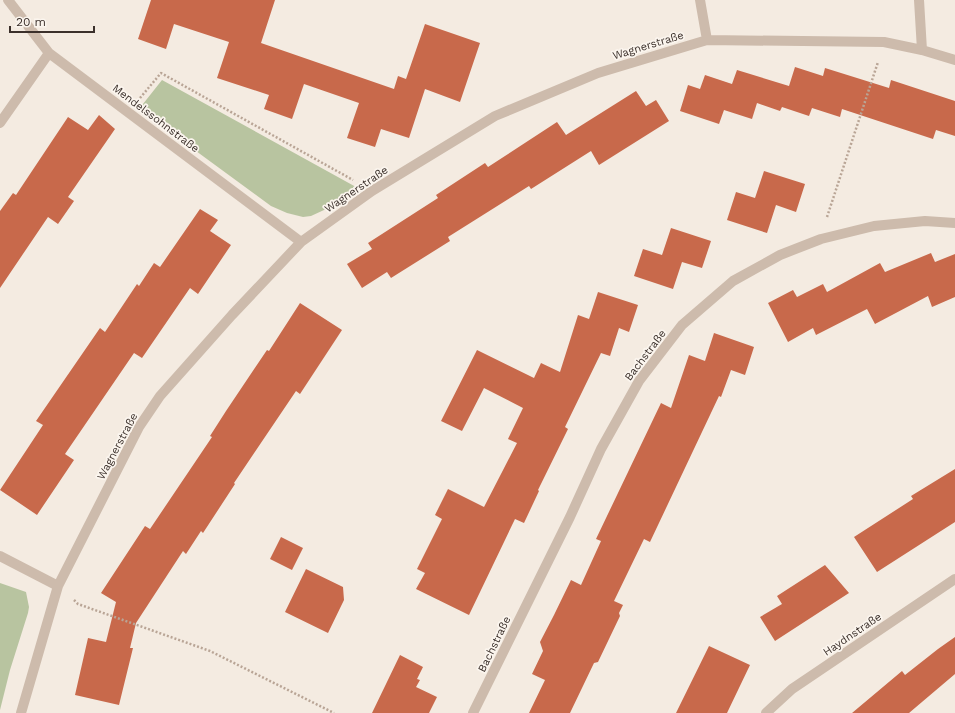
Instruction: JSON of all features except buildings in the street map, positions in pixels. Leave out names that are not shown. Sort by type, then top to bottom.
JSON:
[{"type":"street","name":"Mendelssohnstraße","points":[[8,0],[49,53],[301,242]]},
{"type":"street","points":[[700,0],[707,40]]},
{"type":"street","points":[[919,0],[922,50]]},
{"type":"street","name":"Wagnerstraße","points":[[20,713],[58,586],[139,427],[160,396],[232,315],[301,242],[372,191],[495,116],[598,73],[707,40],[884,42],[922,50],[955,60]]},
{"type":"street","points":[[0,123],[49,53]]},
{"type":"street","name":"Bachstraße","points":[[473,713],[570,517],[601,449],[639,381],[682,325],[733,281],[780,255],[821,239],[874,226],[925,221],[955,223]]},
{"type":"street","points":[[0,556],[58,586]]},
{"type":"street","name":"Haydnstraße","points":[[766,713],[792,689],[955,579]]},
{"type":"path","points":[[821,239],[884,42]]},
{"type":"path","points":[[128,113],[161,73],[372,191]]},
{"type":"path","points":[[58,586],[78,604],[210,651],[334,713]]},
{"type":"green space","points":[[162,80],[356,187],[324,210],[311,216],[303,217],[287,213],[271,206],[139,109]]},
{"type":"green space","points":[[0,583],[26,592],[29,607],[10,670],[0,710]]}]
